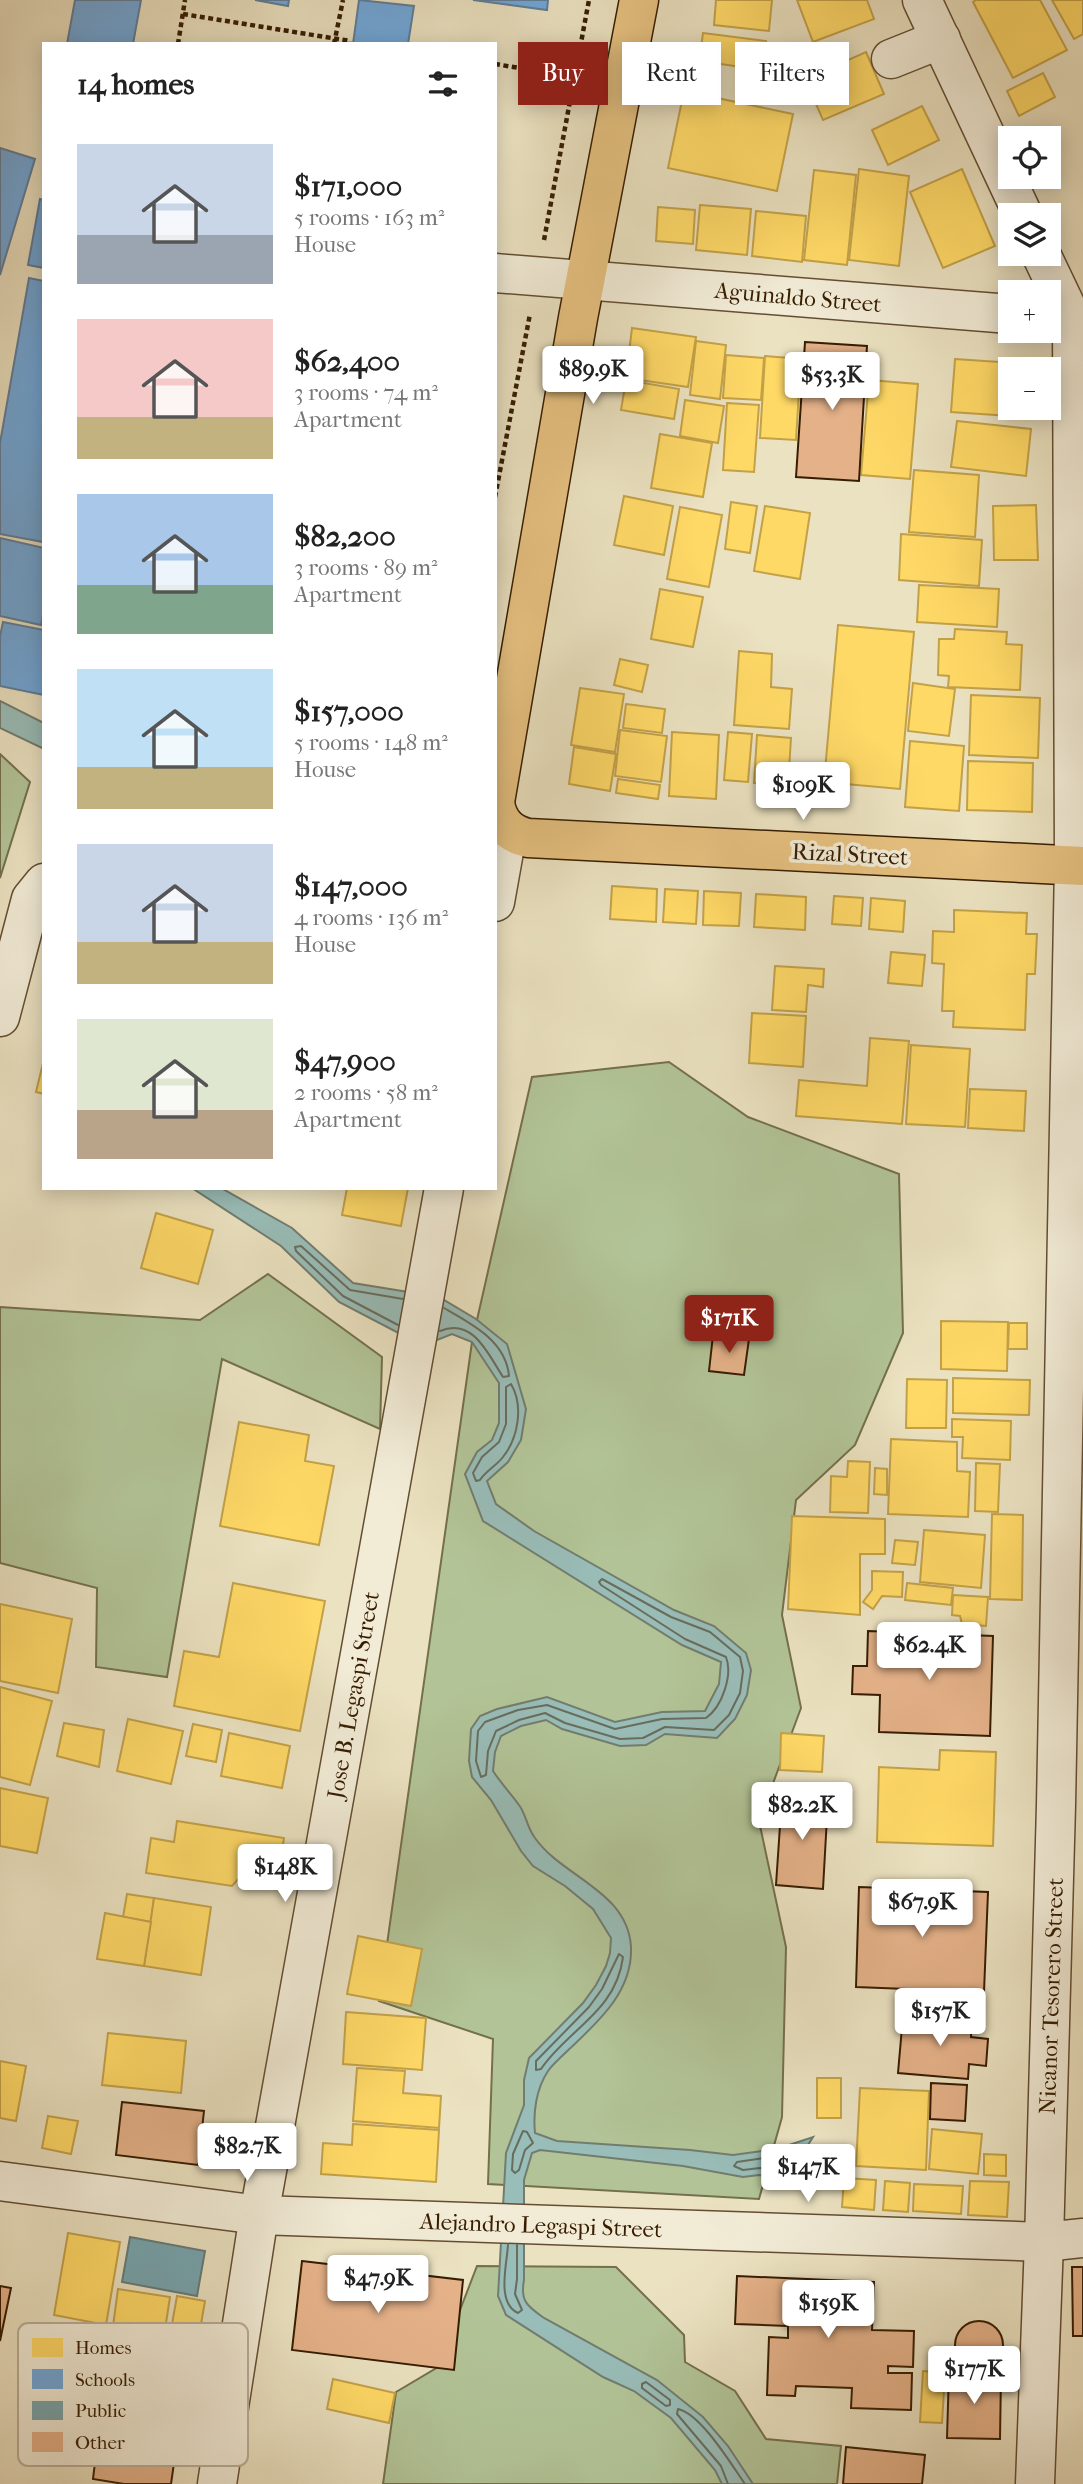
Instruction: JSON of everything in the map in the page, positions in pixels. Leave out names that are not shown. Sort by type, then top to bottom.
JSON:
[{"type":"main road","points":[[499,816],[585,280],[639,0]]},
{"type":"main road","name":"Rizal Street","points":[[499,816],[519,836],[532,838],[1079,865]]},
{"type":"street","points":[[922,0],[1017,203]]},
{"type":"street","points":[[891,59],[941,39]]},
{"type":"street","name":"Nicanor Tesorero Street","points":[[1035,2484],[1044,2242],[1070,1806],[1079,865],[1068,318],[1046,266]]},
{"type":"street","name":"Aguinaldo Street","points":[[497,273],[998,313]]},
{"type":"street","points":[[497,859],[499,816]]},
{"type":"street","points":[[0,1017],[31,899],[42,885]]},
{"type":"street","name":"Jose B. Legaspi Street","points":[[242,2323],[259,2214],[444,1190]]},
{"type":"street","name":"Alejandro Legaspi Street","points":[[0,2181],[259,2214],[1044,2242],[1083,2238]]},
{"type":"street","name":"Jose B. Legaspi Street","points":[[217,2484],[220,2466]]},
{"type":"path","points":[[178,42],[186,0]]},
{"type":"path","points":[[183,14],[335,41],[342,0]]},
{"type":"path","points":[[581,42],[589,0]]},
{"type":"path","points":[[497,64],[518,68]]},
{"type":"path","points":[[497,486],[570,105]]},
{"type":"green space","points":[[0,754],[30,782],[0,878]]},
{"type":"green space","points":[[669,1062],[748,1117],[899,1174],[903,1333],[855,1445],[796,1500],[782,1615],[801,1708],[759,1821],[786,1947],[782,2117],[759,2199],[488,2184],[493,2039],[379,2001],[472,1342],[532,1077]]},
{"type":"green space","points":[[268,1274],[382,1357],[380,1429],[222,1359],[167,1677],[96,1667],[97,1588],[0,1563],[0,1307],[200,1320]]},
{"type":"green space","points":[[477,2266],[616,2267],[684,2335],[685,2362],[735,2391],[766,2439],[841,2446],[837,2484],[383,2484],[396,2392],[438,2367]]},
{"type":"water","points":[[0,701],[42,722],[42,748],[0,728]]},
{"type":"water","points":[[195,1190],[225,1190],[292,1228],[353,1283],[439,1297],[476,1319],[507,1344],[526,1409],[521,1440],[508,1462],[487,1481],[496,1504],[534,1531],[674,1610],[714,1626],[746,1653],[751,1670],[747,1695],[735,1719],[717,1738],[665,1734],[646,1745],[620,1746],[562,1729],[546,1720],[521,1726],[501,1736],[495,1752],[493,1771],[519,1805],[532,1834],[547,1852],[592,1886],[619,1912],[627,1928],[631,1947],[630,1964],[618,1995],[598,2021],[553,2065],[544,2078],[536,2101],[535,2133],[557,2141],[733,2155],[777,2149],[813,2137],[806,2148],[810,2152],[816,2151],[819,2164],[813,2180],[802,2182],[759,2175],[743,2177],[683,2166],[540,2150],[532,2153],[524,2180],[523,2293],[526,2302],[544,2318],[657,2380],[703,2417],[728,2446],[753,2484],[722,2484],[715,2470],[671,2418],[634,2391],[603,2377],[506,2315],[498,2296],[506,2153],[524,2105],[524,2080],[529,2058],[583,2003],[596,1985],[606,1966],[611,1938],[593,1909],[565,1886],[533,1866],[491,1800],[472,1777],[469,1761],[471,1729],[480,1716],[547,1697],[615,1722],[662,1712],[705,1711],[719,1684],[721,1662],[682,1645],[483,1521],[465,1474],[477,1452],[492,1440],[499,1423],[499,1383],[472,1342],[452,1334],[432,1342],[408,1338],[339,1302],[281,1246]]},
{"type":"building: Homes","points":[[716,0],[772,0],[769,31],[714,25]]},
{"type":"building: Homes","points":[[797,0],[867,0],[874,19],[813,42]]},
{"type":"building: Homes","points":[[1040,0],[1067,50],[1013,78],[973,2]]},
{"type":"building: Homes","points":[[1052,0],[1083,0],[1083,34],[1074,39]]},
{"type":"building: Homes","points":[[703,33],[766,41],[735,42],[735,66],[721,64],[721,42],[702,42]]},
{"type":"building: Homes","points":[[866,52],[884,94],[823,120],[816,105],[849,105],[849,60]]},
{"type":"building: Homes","points":[[1043,73],[1055,97],[1019,116],[1007,91]]},
{"type":"building: Homes","points":[[721,99],[735,102],[735,105],[750,105],[793,114],[777,191],[668,168],[681,105],[721,105]]},
{"type":"building: Homes","points":[[922,106],[939,140],[888,165],[872,130]]},
{"type":"building: Homes","points":[[859,169],[909,176],[899,266],[849,260]]},
{"type":"building: Homes","points":[[962,169],[995,246],[943,268],[910,192]]},
{"type":"building: Homes","points":[[814,170],[856,175],[847,265],[804,260]]},
{"type":"building: Homes","points":[[700,205],[751,209],[747,255],[696,250]]},
{"type":"building: Homes","points":[[658,207],[695,210],[693,244],[656,241]]},
{"type":"building: Homes","points":[[756,211],[806,216],[802,262],[752,256]]},
{"type":"building: Homes","points":[[632,328],[696,337],[688,387],[626,378]]},
{"type":"building: Homes","points":[[696,341],[726,345],[720,399],[690,395]]},
{"type":"building: Homes","points":[[726,355],[764,358],[761,400],[723,398]]},
{"type":"building: Homes","points":[[765,356],[801,359],[796,440],[760,438]]},
{"type":"building: Homes","points":[[955,359],[998,362],[998,415],[951,412]]},
{"type":"building: Homes","points":[[626,380],[679,389],[674,419],[621,410]]},
{"type":"building: Homes","points":[[869,380],[918,384],[910,479],[861,475]]},
{"type":"building: Homes","points":[[685,400],[724,406],[718,443],[680,436]]},
{"type":"building: Homes","points":[[727,403],[759,405],[754,472],[723,470]]},
{"type":"building: Homes","points":[[957,421],[1031,429],[1026,476],[951,467]]},
{"type":"building: Homes","points":[[660,434],[712,443],[703,497],[651,488]]},
{"type":"building: Homes","points":[[914,470],[979,475],[975,537],[909,532]]},
{"type":"building: Homes","points":[[624,496],[673,506],[664,555],[614,545]]},
{"type":"building: Homes","points":[[731,502],[757,506],[750,553],[725,549]]},
{"type":"building: Homes","points":[[1036,505],[1038,560],[994,560],[993,506]]},
{"type":"building: Homes","points":[[765,506],[810,513],[800,579],[754,571]]},
{"type":"building: Homes","points":[[680,507],[722,515],[709,587],[667,579]]},
{"type":"building: Homes","points":[[901,534],[982,540],[979,586],[899,580]]},
{"type":"building: Homes","points":[[919,585],[999,589],[997,627],[917,622]]},
{"type":"building: Homes","points":[[660,589],[703,597],[693,647],[651,639]]},
{"type":"building: Homes","points":[[838,625],[914,632],[900,789],[824,782]]},
{"type":"building: Homes","points":[[955,629],[1007,632],[1006,644],[1022,645],[1020,690],[948,687],[949,676],[938,675],[939,639],[954,639]]},
{"type":"building: Homes","points":[[739,651],[772,654],[771,687],[792,689],[789,729],[734,725]]},
{"type":"building: Homes","points":[[620,659],[648,665],[642,692],[614,685]]},
{"type":"building: Homes","points":[[913,683],[955,689],[949,736],[908,731]]},
{"type":"building: Homes","points":[[580,688],[624,694],[615,752],[571,745]]},
{"type":"building: Homes","points":[[971,695],[1040,698],[1038,758],[969,755]]},
{"type":"building: Homes","points":[[626,704],[665,709],[662,733],[623,728]]},
{"type":"building: Homes","points":[[620,730],[667,736],[661,782],[615,776]]},
{"type":"building: Homes","points":[[672,732],[719,735],[716,799],[669,796]]},
{"type":"building: Homes","points":[[728,732],[752,734],[748,782],[724,780]]},
{"type":"building: Homes","points":[[757,735],[791,738],[788,785],[754,783]]},
{"type":"building: Homes","points":[[910,741],[964,746],[959,811],[905,807]]},
{"type":"building: Homes","points":[[574,747],[616,754],[610,791],[569,784]]},
{"type":"building: Homes","points":[[968,761],[1033,763],[1032,812],[967,810]]},
{"type":"building: Homes","points":[[618,779],[660,785],[658,799],[616,793]]},
{"type":"building: Homes","points":[[612,886],[657,889],[656,922],[610,919]]},
{"type":"building: Homes","points":[[665,889],[698,891],[696,924],[663,922]]},
{"type":"building: Homes","points":[[704,891],[741,893],[739,926],[703,925]]},
{"type":"building: Homes","points":[[756,894],[806,897],[805,930],[754,927]]},
{"type":"building: Homes","points":[[834,896],[863,898],[861,926],[832,924]]},
{"type":"building: Homes","points":[[871,898],[905,901],[903,932],[869,929]]},
{"type":"building: Homes","points":[[954,910],[1027,913],[1026,934],[1037,934],[1035,974],[1027,974],[1025,1030],[953,1027],[954,1011],[942,1011],[944,964],[932,963],[933,931],[954,932]]},
{"type":"building: Homes","points":[[891,952],[925,955],[922,986],[888,983]]},
{"type":"building: Homes","points":[[775,966],[824,969],[823,987],[808,985],[806,1012],[772,1010]]},
{"type":"building: Homes","points":[[752,1013],[806,1016],[803,1067],[749,1063]]},
{"type":"building: Homes","points":[[870,1038],[909,1041],[902,1124],[796,1116],[799,1080],[867,1086]]},
{"type":"building: Homes","points":[[911,1045],[970,1049],[965,1127],[906,1124]]},
{"type":"building: Homes","points":[[42,1067],[42,1094],[36,1092]]},
{"type":"building: Homes","points":[[970,1089],[1026,1091],[1024,1131],[968,1128]]},
{"type":"building: Homes","points":[[347,1190],[408,1190],[401,1226],[342,1215]]},
{"type":"building: Homes","points":[[156,1213],[213,1230],[198,1284],[141,1268]]},
{"type":"building: Homes","points":[[941,1321],[1008,1322],[1007,1371],[941,1369]]},
{"type":"building: Homes","points":[[1009,1323],[1027,1323],[1027,1349],[1008,1349]]},
{"type":"building: Homes","points":[[953,1378],[1030,1380],[1029,1415],[953,1413]]},
{"type":"building: Homes","points":[[907,1379],[947,1380],[946,1428],[906,1428]]},
{"type":"building: Homes","points":[[952,1419],[1011,1421],[1010,1460],[962,1458],[963,1437],[952,1437]]},
{"type":"building: Homes","points":[[239,1422],[309,1435],[305,1461],[334,1466],[319,1545],[220,1526]]},
{"type":"building: Homes","points":[[891,1439],[957,1442],[957,1471],[970,1472],[968,1517],[888,1514]]},
{"type":"building: Homes","points":[[848,1461],[870,1462],[868,1513],[830,1512],[831,1476],[847,1477]]},
{"type":"building: Homes","points":[[976,1463],[1000,1464],[998,1512],[975,1511]]},
{"type":"building: Homes","points":[[875,1468],[887,1469],[887,1495],[874,1494]]},
{"type":"building: Homes","points":[[992,1514],[1023,1515],[1022,1600],[990,1599]]},
{"type":"building: Homes","points":[[792,1516],[885,1519],[885,1554],[860,1554],[860,1615],[788,1609]]},
{"type":"building: Homes","points":[[924,1530],[985,1535],[981,1588],[920,1582]]},
{"type":"building: Homes","points":[[895,1540],[918,1542],[915,1565],[892,1563]]},
{"type":"building: Homes","points":[[872,1571],[903,1572],[902,1597],[882,1596],[873,1609],[863,1602],[872,1590]]},
{"type":"building: Homes","points":[[233,1583],[325,1601],[300,1731],[174,1706],[184,1651],[219,1657]]},
{"type":"building: Homes","points":[[907,1583],[953,1588],[951,1605],[905,1600]]},
{"type":"building: Homes","points":[[953,1595],[988,1597],[986,1626],[962,1624],[960,1616],[952,1615]]},
{"type":"building: Homes","points":[[0,1604],[72,1619],[58,1693],[0,1681]]},
{"type":"building: Homes","points":[[0,1687],[52,1701],[30,1785],[0,1777]]},
{"type":"building: Homes","points":[[128,1719],[183,1731],[171,1784],[117,1771]]},
{"type":"building: Homes","points":[[64,1723],[104,1730],[99,1767],[57,1756]]},
{"type":"building: Homes","points":[[193,1724],[222,1730],[216,1762],[186,1756]]},
{"type":"building: Homes","points":[[229,1733],[290,1746],[282,1788],[221,1776]]},
{"type":"building: Homes","points":[[781,1733],[824,1736],[822,1772],[780,1770]]},
{"type":"building: Homes","points":[[940,1750],[996,1752],[993,1846],[877,1842],[879,1767],[939,1770]]},
{"type":"building: Homes","points":[[0,1788],[48,1798],[37,1853],[0,1846]]},
{"type":"building: Homes","points":[[177,1821],[284,1838],[279,1871],[260,1867],[258,1879],[240,1877],[232,1886],[146,1873],[151,1838],[174,1842]]},
{"type":"building: Homes","points":[[127,1894],[154,1898],[151,1922],[123,1917]]},
{"type":"building: Homes","points":[[154,1898],[211,1907],[201,1975],[144,1966]]},
{"type":"building: Homes","points":[[105,1913],[151,1922],[144,1966],[97,1959]]},
{"type":"building: Homes","points":[[358,1936],[422,1949],[411,2006],[347,1994]]},
{"type":"building: Homes","points":[[346,2012],[426,2018],[422,2070],[343,2064]]},
{"type":"building: Homes","points":[[108,2033],[186,2041],[181,2093],[102,2085]]},
{"type":"building: Homes","points":[[0,2061],[26,2066],[16,2121],[0,2118]]},
{"type":"building: Homes","points":[[357,2068],[405,2071],[403,2093],[441,2096],[439,2128],[353,2121]]},
{"type":"building: Homes","points":[[817,2078],[841,2078],[841,2118],[817,2118]]},
{"type":"building: Homes","points":[[860,2088],[929,2091],[926,2170],[856,2166]]},
{"type":"building: Homes","points":[[48,2116],[78,2121],[71,2154],[42,2148]]},
{"type":"building: Homes","points":[[353,2124],[439,2130],[436,2182],[321,2174],[323,2143],[352,2145]]},
{"type":"building: Homes","points":[[203,2129],[224,2131],[220,2157],[200,2154]]},
{"type":"building: Homes","points":[[932,2129],[982,2134],[978,2174],[929,2169]]},
{"type":"building: Homes","points":[[984,2154],[1006,2155],[1006,2176],[984,2175]]},
{"type":"building: Homes","points":[[844,2178],[876,2180],[874,2210],[842,2207]]},
{"type":"building: Homes","points":[[885,2181],[910,2183],[908,2212],[883,2210]]},
{"type":"building: Homes","points":[[970,2181],[1009,2182],[1007,2217],[968,2215]]},
{"type":"building: Homes","points":[[914,2184],[963,2186],[961,2214],[913,2211]]},
{"type":"building: Homes","points":[[68,2233],[120,2242],[106,2323],[54,2315]]},
{"type":"building: Homes","points":[[118,2289],[170,2297],[166,2323],[113,2323]]},
{"type":"building: Homes","points":[[177,2296],[205,2301],[201,2323],[172,2323]]},
{"type":"building: Homes","points":[[923,2371],[945,2373],[942,2423],[920,2422]]},
{"type":"building: Homes","points":[[333,2379],[395,2393],[389,2423],[327,2409]]},
{"type":"building: Schools","points":[[75,0],[141,0],[133,42],[67,42]]},
{"type":"building: Schools","points":[[255,0],[289,0],[288,6]]},
{"type":"building: Schools","points":[[359,0],[414,6],[408,42],[353,42]]},
{"type":"building: Schools","points":[[473,0],[548,0],[547,10]]},
{"type":"building: Schools","points":[[0,148],[35,159],[0,275]]},
{"type":"building: Schools","points":[[40,199],[42,268],[28,265]]},
{"type":"building: Schools","points":[[29,278],[42,281],[42,542],[0,534],[0,443]]},
{"type":"building: Schools","points":[[0,538],[42,548],[41,625],[0,616]]},
{"type":"building: Schools","points":[[3,622],[42,630],[42,695],[0,686],[0,636]]},
{"type":"building: Public","points":[[130,2237],[205,2251],[197,2296],[122,2282]]},
{"type":"building: Other","points":[[805,342],[867,346],[859,481],[796,477]]},
{"type":"building: Other","points":[[713,1335],[749,1339],[744,1375],[709,1371]]},
{"type":"building: Other","points":[[868,1631],[993,1636],[990,1736],[879,1732],[880,1695],[852,1694],[853,1666],[867,1666]]},
{"type":"building: Other","points":[[782,1796],[828,1799],[823,1889],[776,1885]]},
{"type":"building: Other","points":[[859,1887],[988,1892],[984,1992],[856,1987]]},
{"type":"building: Other","points":[[903,2016],[972,2022],[971,2037],[988,2039],[986,2066],[969,2064],[968,2079],[898,2073]]},
{"type":"building: Other","points":[[931,2083],[967,2085],[965,2121],[930,2119]]},
{"type":"building: Other","points":[[122,2102],[204,2111],[198,2165],[116,2155]]},
{"type":"building: Other","points":[[302,2261],[463,2280],[454,2370],[292,2350]]},
{"type":"building: Other","points":[[1072,2267],[1083,2267],[1083,2336],[1073,2336]]},
{"type":"building: Other","points":[[737,2276],[874,2282],[872,2330],[914,2331],[913,2367],[888,2366],[888,2373],[912,2373],[911,2410],[851,2408],[852,2388],[796,2386],[795,2396],[767,2395],[769,2337],[788,2338],[788,2326],[735,2324]]},
{"type":"building: Other","points":[[0,2286],[11,2288],[0,2341]]},
{"type":"building: Other","points":[[979,2321],[996,2328],[1003,2345],[996,2362],[979,2369],[962,2362],[955,2345],[962,2328]]},
{"type":"building: Other","points":[[949,2372],[1001,2374],[1000,2439],[947,2438]]},
{"type":"building: Other","points":[[846,2447],[925,2455],[922,2484],[843,2484]]},
{"type":"building: Other","points":[[95,2466],[174,2466],[171,2484],[124,2484],[93,2479]]}]
